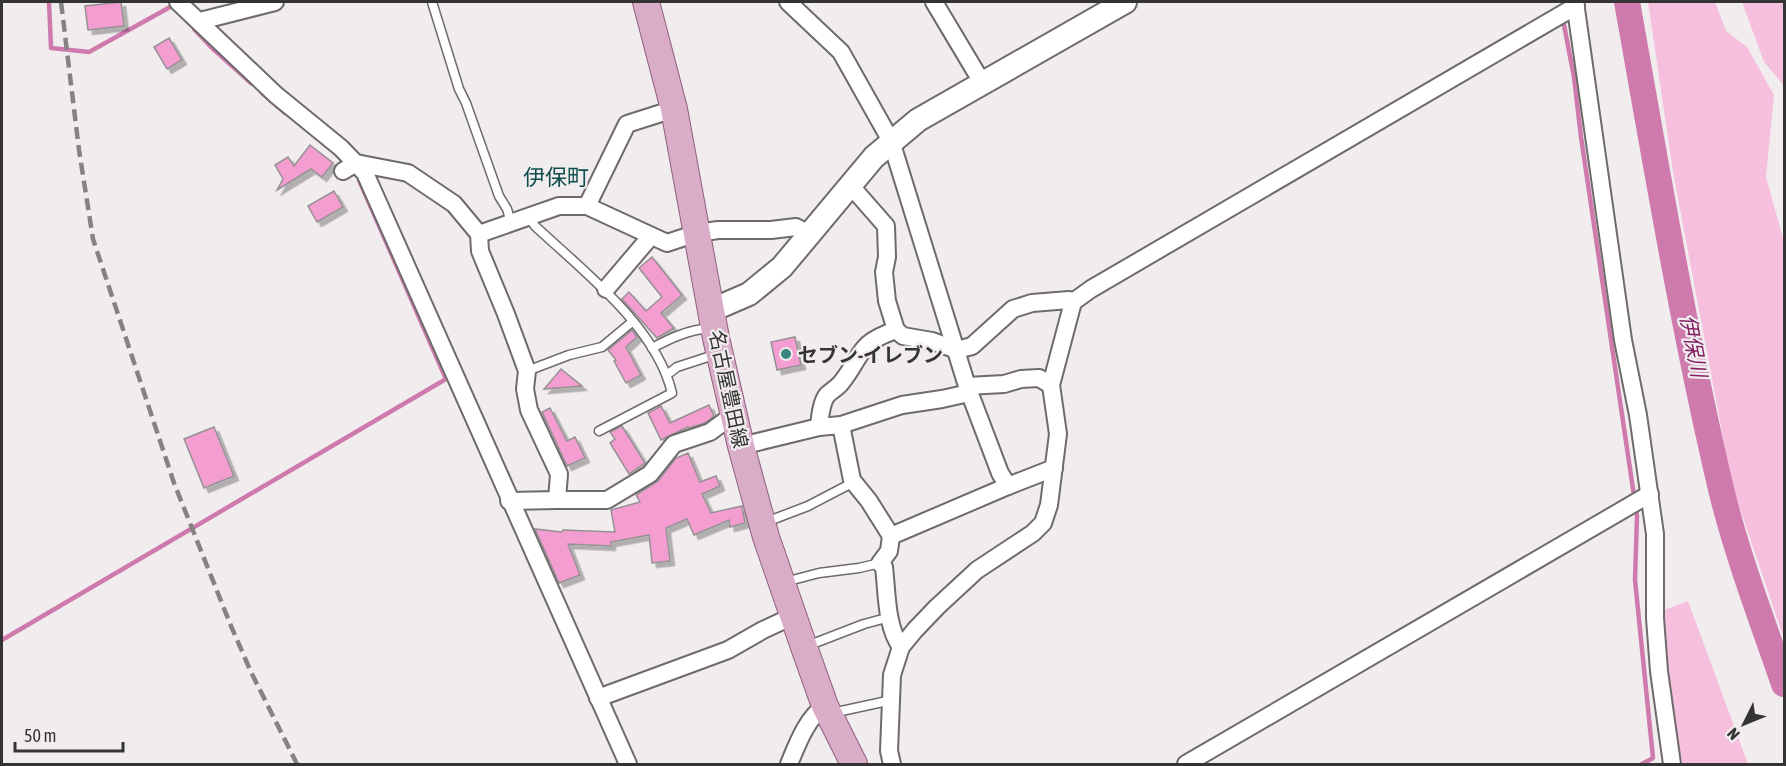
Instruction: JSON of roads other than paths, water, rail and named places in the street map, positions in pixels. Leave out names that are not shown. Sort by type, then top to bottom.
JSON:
[{"type":"main road","name":"名古屋豊田線","points":[[646,2],[674,109],[713,319],[741,446],[762,523],[793,616],[827,710],[854,765]]},
{"type":"street","points":[[178,2],[276,95],[341,148],[350,166],[365,173],[628,765]]},
{"type":"street","points":[[200,21],[275,2]]},
{"type":"street","points":[[788,2],[841,52],[891,141],[968,389],[1000,473],[1008,486]]},
{"type":"street","points":[[934,2],[983,84]]},
{"type":"street","points":[[713,319],[763,284],[782,267],[850,185],[891,141],[918,120],[1125,2]]},
{"type":"street","points":[[892,765],[889,752],[892,675],[901,648],[937,607],[977,570],[1026,538],[1042,523],[1049,505],[1058,434],[1051,385],[1073,302],[1101,283],[1575,4],[1623,340],[1638,415],[1647,496],[1655,534],[1655,618],[1659,671],[1672,765]]},
{"type":"street","points":[[587,207],[627,124],[674,109]]},
{"type":"street","points":[[350,166],[408,173],[454,204],[479,234],[480,251],[514,332],[527,371],[525,389],[529,410],[559,474],[557,500]]},
{"type":"street","points":[[850,185],[886,226],[888,235],[884,272],[886,294],[896,330],[903,336],[932,341],[957,350],[972,346],[1014,309],[1032,303],[1069,300],[1073,302]]},
{"type":"street","points":[[479,234],[559,206],[587,207],[667,243],[697,233],[718,230],[771,230],[796,227],[809,234]]},
{"type":"street","points":[[606,289],[651,236]]},
{"type":"street","points":[[819,427],[826,397],[841,383],[858,354],[867,343],[896,330]]},
{"type":"street","points":[[741,446],[819,427],[842,425],[902,405],[942,399],[968,389],[1039,378],[1051,385]]},
{"type":"street","points":[[509,501],[607,500],[650,474],[674,444],[710,432],[733,415]]},
{"type":"street","points":[[842,425],[854,482],[891,536],[889,551],[880,563],[884,567],[896,640],[901,648]]},
{"type":"street","points":[[891,536],[1054,468]]},
{"type":"street","points":[[1186,765],[1647,496]]},
{"type":"street","points":[[598,698],[728,650],[793,616]]},
{"type":"street","points":[[789,765],[798,744],[818,711],[827,710]]},
{"type":"lane","points":[[432,2],[459,89],[499,196],[512,223]]},
{"type":"lane","points":[[529,217],[535,226],[606,289],[639,328],[668,374],[672,393],[599,430]]},
{"type":"lane","points":[[652,348],[713,319]]},
{"type":"lane","points":[[527,371],[569,355],[602,347],[632,322]]},
{"type":"lane","points":[[668,374],[677,367],[720,353]]},
{"type":"lane","points":[[762,523],[771,522],[808,506],[854,482]]},
{"type":"lane","points":[[782,583],[819,573],[880,563]]},
{"type":"lane","points":[[804,647],[864,624],[891,617]]},
{"type":"lane","points":[[827,710],[892,700]]},
{"type":"waterway","points":[[49,2],[51,48],[89,52],[172,6],[174,7]]},
{"type":"waterway","name":"伊保川","points":[[1627,2],[1682,307],[1721,489],[1742,563],[1784,684]]},
{"type":"waterway","points":[[1564,25],[1574,77],[1637,516],[1635,580],[1653,758],[1642,764]]},
{"type":"waterway","points":[[194,29],[251,83]]},
{"type":"waterway","points":[[262,93],[285,113]]},
{"type":"waterway","points":[[2,640],[446,379],[359,180]]},
{"type":"railway","points":[[61,2],[79,150],[93,239],[174,483],[251,672],[297,764]]},
{"type":"place","name":"セブン-イレブン","points":[[786,354]]},
{"type":"district","name":"伊保町","points":[[556,177]]}]
